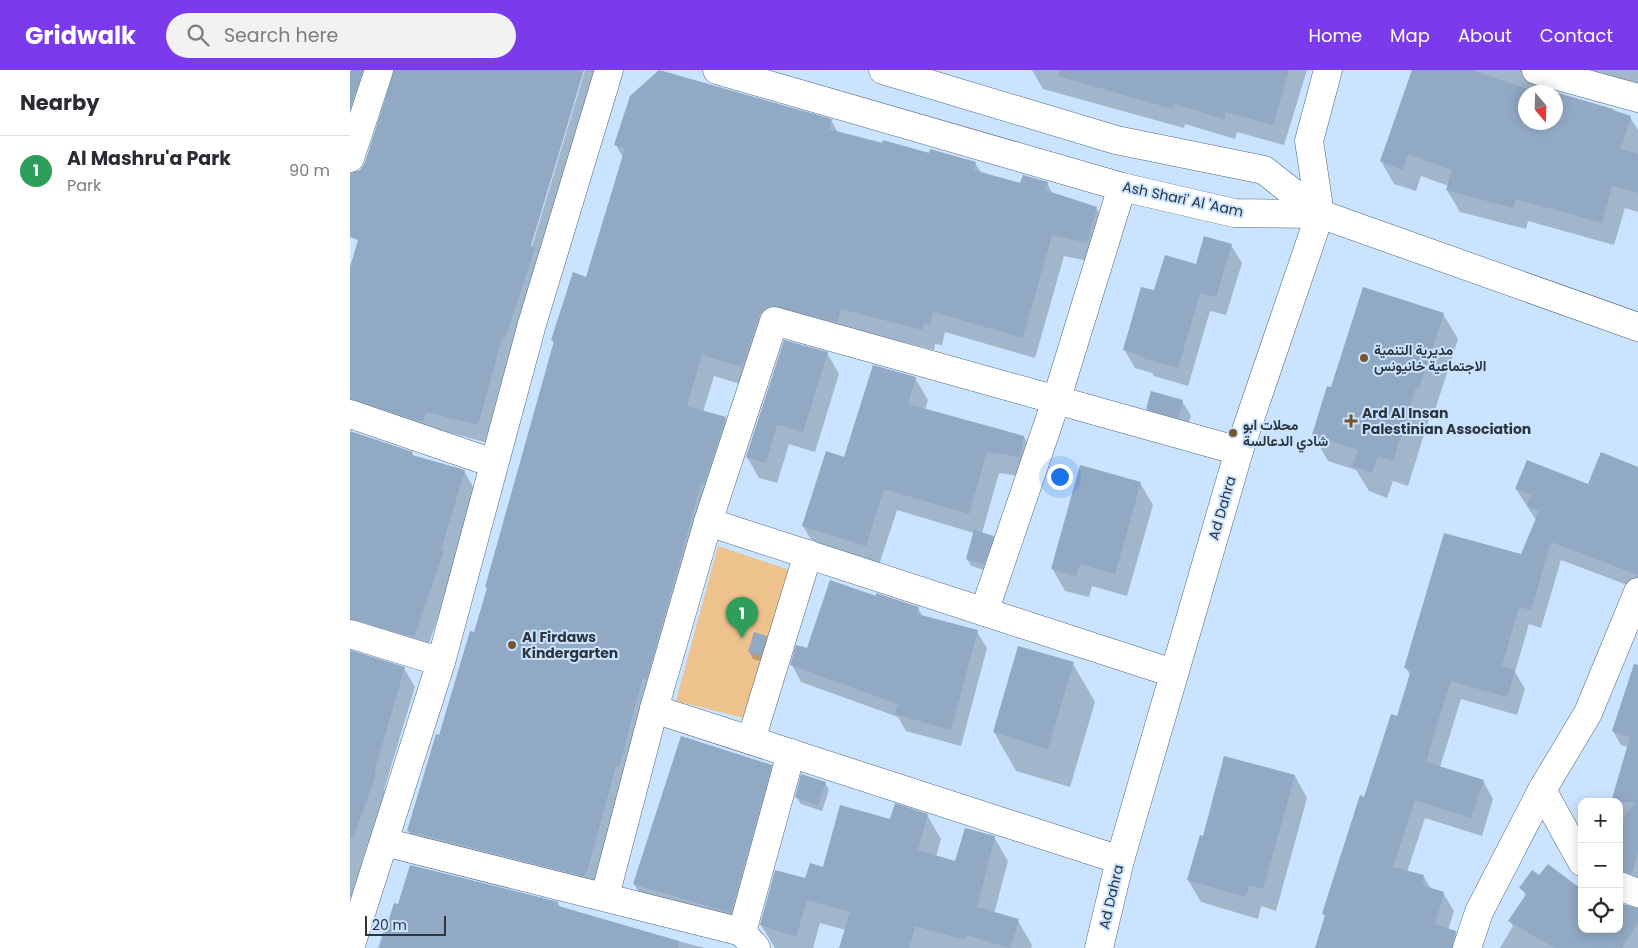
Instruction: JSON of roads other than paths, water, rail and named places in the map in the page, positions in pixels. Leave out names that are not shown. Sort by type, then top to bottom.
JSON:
[{"type":"street","points":[[350,158],[379,70]]},
{"type":"street","points":[[350,948],[440,662],[532,324],[609,70]]},
{"type":"street","name":"Ash Shari' Al 'Aam","points":[[717,70],[1122,187],[1234,213],[1320,214]]},
{"type":"street","points":[[883,70],[1116,140],[1264,170],[1320,214],[1638,327]]},
{"type":"street","name":"Ad Dahra","points":[[1099,948],[1120,860],[1239,450],[1320,214],[1309,141],[1328,70]]},
{"type":"street","points":[[1536,70],[1638,98]]},
{"type":"street","points":[[984,612],[1057,398],[1122,187]]},
{"type":"street","points":[[605,896],[654,709],[708,522],[774,321],[1239,450]]},
{"type":"street","points":[[350,414],[493,463]]},
{"type":"street","points":[[708,522],[1173,673]]},
{"type":"street","points":[[751,740],[808,554]]},
{"type":"street","points":[[1467,948],[1479,912],[1542,790],[1588,713],[1638,592]]},
{"type":"street","points":[[350,634],[440,662]]},
{"type":"street","points":[[654,709],[1120,860]]},
{"type":"street","points":[[384,842],[605,896],[749,940],[791,753]]},
{"type":"street","points":[[1542,790],[1578,855]]},
{"type":"street","points":[[1623,887],[1638,893]]},
{"type":"place","name":"مديرية التنمية الاجتماعية خانيونس","points":[[1364,358]]},
{"type":"place","name":"Ard Al Insan Palestinian Association","points":[[1351,421]]},
{"type":"place","name":"محلات ابو شادي الدعالسة","points":[[1233,433]]},
{"type":"place","name":"Al Mashru'a Park","points":[[742,638]]},
{"type":"place","name":"Al Firdaws Kindergarten","points":[[512,645]]}]
